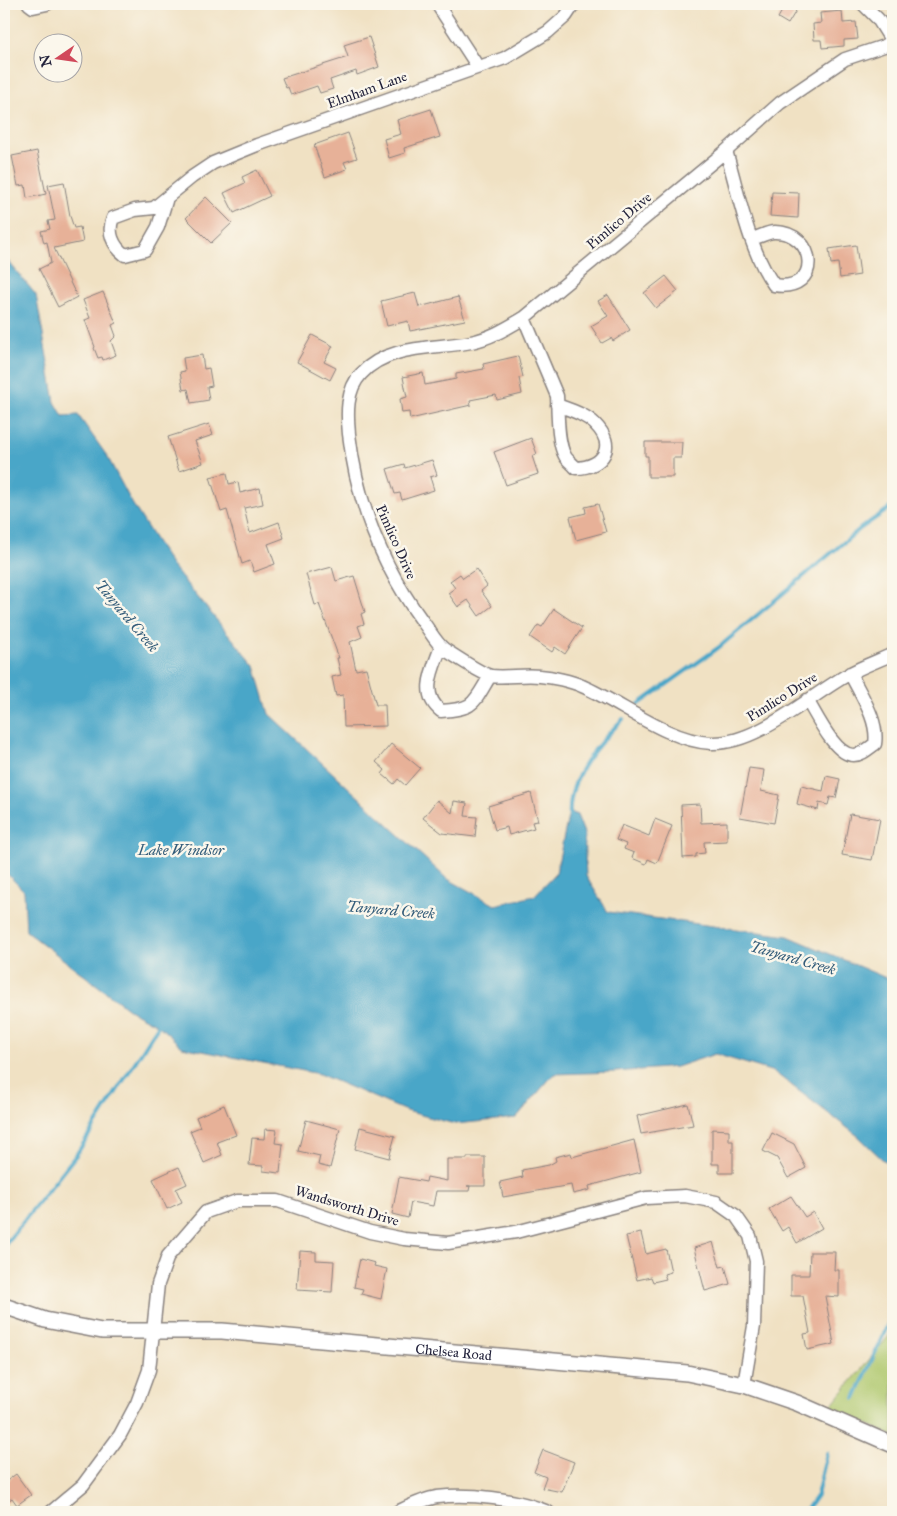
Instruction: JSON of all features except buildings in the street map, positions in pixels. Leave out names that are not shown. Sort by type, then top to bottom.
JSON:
[{"type":"street","points":[[29,4],[33,7],[47,4]]},
{"type":"street","points":[[437,4],[478,67]]},
{"type":"street","name":"Elmham Lane","points":[[166,201],[158,227],[145,250],[125,255],[118,250],[110,232],[113,218],[121,213],[154,208],[166,201],[192,177],[213,163],[257,145],[504,58],[548,32],[566,16],[574,4]]},
{"type":"street","points":[[864,4],[878,19],[893,43]]},
{"type":"street","name":"Pimlico Drive","points":[[893,43],[845,59],[780,103],[726,151],[524,318],[499,333],[472,342],[429,346],[373,362],[359,375],[351,392],[347,410],[353,469],[369,524],[388,566],[406,599],[442,647],[490,676],[540,676],[581,685],[677,735],[710,743],[734,741],[758,732],[850,673],[893,654]]},
{"type":"street","points":[[726,151],[752,239],[763,270],[774,285],[788,287],[799,282],[807,274],[809,260],[804,243],[791,236],[774,232],[752,239]]},
{"type":"street","points":[[524,318],[557,396],[557,405],[559,433],[565,456],[576,468],[590,468],[602,460],[606,448],[604,437],[596,425],[583,416],[557,405]]},
{"type":"street","points":[[442,647],[428,680],[428,690],[434,706],[441,712],[465,709],[474,703],[490,676]]},
{"type":"street","points":[[807,700],[837,747],[845,753],[855,755],[865,751],[875,744],[877,735],[874,724],[850,673]]},
{"type":"street","name":"Wandsworth Drive","points":[[51,1512],[83,1485],[120,1435],[137,1403],[149,1370],[151,1332],[158,1284],[168,1256],[206,1212],[237,1201],[278,1201],[320,1213],[370,1232],[404,1239],[448,1243],[516,1232],[646,1198],[685,1196],[716,1202],[736,1216],[750,1236],[756,1261],[754,1326],[744,1385]]},
{"type":"street","name":"Chelsea Road","points":[[4,1306],[45,1320],[102,1331],[222,1331],[687,1373],[744,1385],[797,1402],[893,1444]]},
{"type":"street","points":[[398,1512],[436,1498],[460,1496],[484,1498],[538,1508],[548,1512]]},
{"type":"green space","points":[[893,1331],[893,1436],[830,1407]]},
{"type":"water","name":"Lake Windsor","points":[[4,256],[36,295],[55,402],[63,416],[78,415],[107,456],[132,503],[171,565],[255,666],[269,714],[446,878],[495,905],[534,896],[556,873],[569,812],[577,815],[584,833],[586,876],[608,912],[788,936],[893,981],[893,1164],[883,1160],[858,1136],[774,1072],[715,1054],[676,1067],[554,1074],[516,1118],[455,1124],[406,1111],[319,1074],[182,1047],[159,1026],[131,1011],[26,931],[24,891],[4,871]]},
{"type":"waterway","points":[[639,704],[718,648],[861,528],[893,506]]},
{"type":"waterway","points":[[570,817],[570,802],[573,788],[579,775],[594,751],[623,719]]},
{"type":"waterway","points":[[4,1246],[76,1155],[160,1023]]},
{"type":"waterway","points":[[855,1398],[889,1322],[893,1319]]},
{"type":"waterway","points":[[805,1512],[817,1495],[827,1453]]},
{"type":"water label","name":"Tanyard Creek","points":[[127,616]]},
{"type":"water label","name":"Tanyard Creek","points":[[391,910]]},
{"type":"water label","name":"Tanyard Creek","points":[[793,958]]}]
